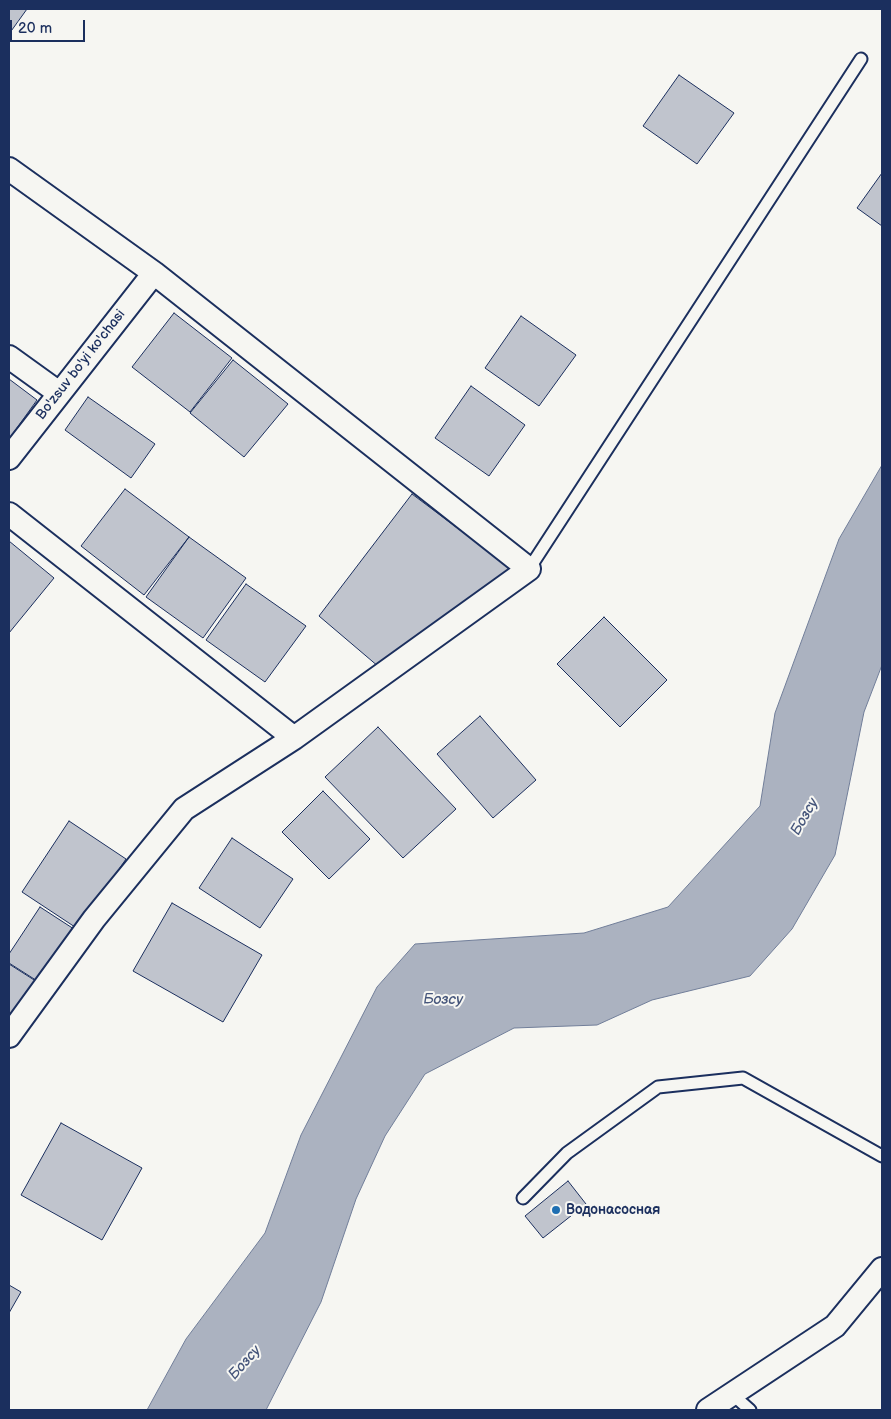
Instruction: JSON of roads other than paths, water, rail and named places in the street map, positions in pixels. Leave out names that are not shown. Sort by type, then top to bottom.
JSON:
[{"type":"street","points":[[9,169],[154,274],[529,569],[294,738],[184,809],[94,919],[9,1036]]},
{"type":"street","name":"Bo'zsuv bo'yi ko'chasi","points":[[9,458],[154,274]]},
{"type":"street","points":[[9,357],[60,393]]},
{"type":"street","points":[[9,514],[294,738]]},
{"type":"street","points":[[708,1410],[835,1326],[882,1269]]},
{"type":"lane","points":[[529,569],[861,59]]},
{"type":"lane","points":[[523,1198],[567,1153],[658,1087],[743,1078],[882,1156]]},
{"type":"lane","points":[[732,1394],[750,1410]]},
{"type":"water","name":"Бозсу","points":[[882,465],[882,665],[864,712],[835,855],[792,929],[750,976],[652,1000],[597,1025],[514,1028],[425,1074],[385,1136],[356,1199],[321,1302],[266,1410],[147,1410],[186,1339],[265,1233],[301,1135],[377,987],[415,944],[584,933],[668,907],[760,806],[775,713],[839,539]]},
{"type":"place","name":"Водонасосная","points":[[556,1210]]}]
